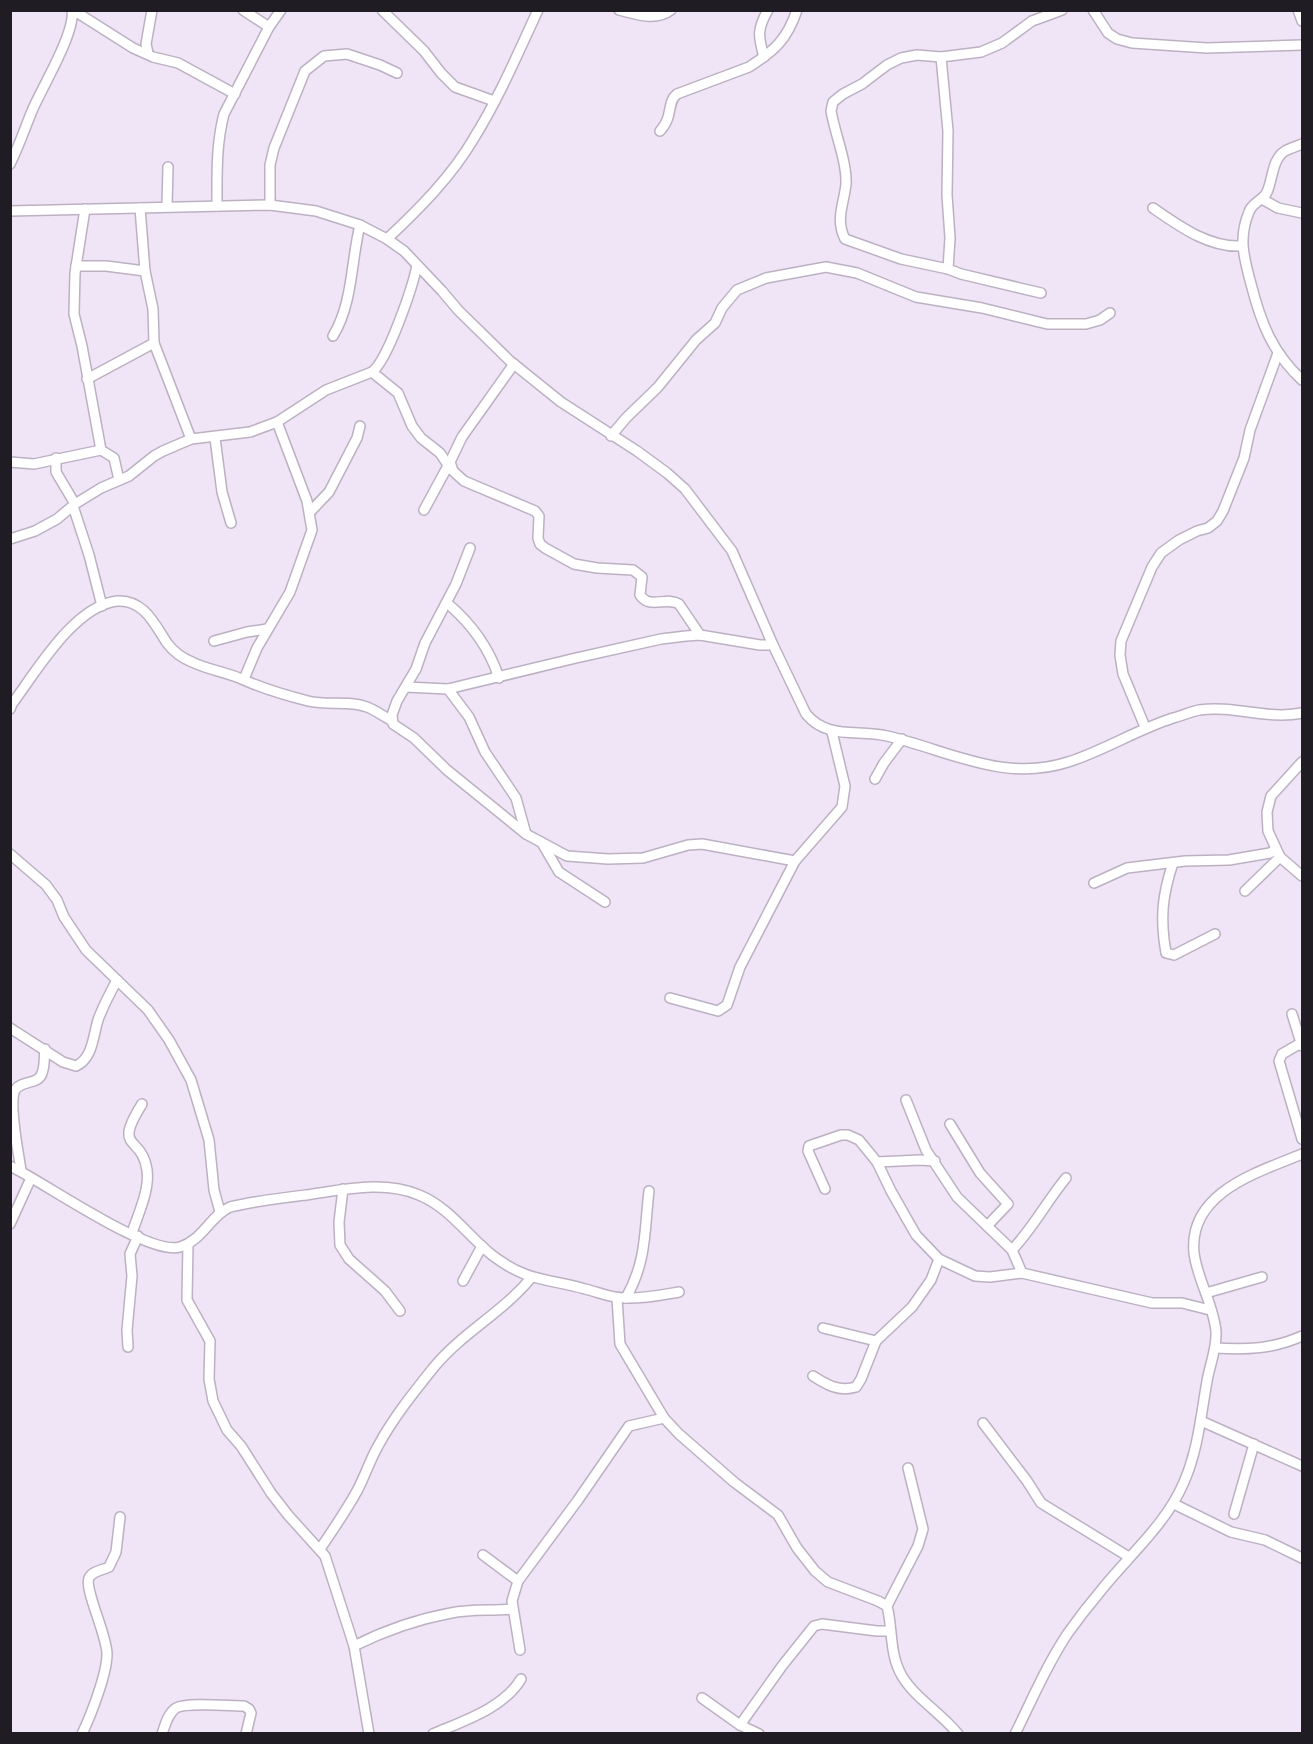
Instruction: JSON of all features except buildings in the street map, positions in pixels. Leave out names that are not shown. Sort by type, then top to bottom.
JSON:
[{"type":"street","points":[[10,164],[33,109],[60,54],[72,20],[73,10],[133,48],[153,57],[178,63],[235,94]]},
{"type":"street","points":[[148,53],[146,44],[152,10]]},
{"type":"street","points":[[243,10],[269,27]]},
{"type":"street","points":[[217,207],[217,163],[220,129],[224,114],[269,27],[281,10]]},
{"type":"street","points":[[382,10],[424,51],[455,87],[494,101]]},
{"type":"street","points":[[387,238],[415,212],[473,140],[538,10]]},
{"type":"street","points":[[619,10],[649,17],[663,16],[671,10]]},
{"type":"street","points":[[764,57],[759,32],[768,10]]},
{"type":"street","points":[[660,131],[667,123],[671,102],[677,94],[749,67],[764,57],[786,36],[797,10]]},
{"type":"street","points":[[1041,293],[961,274],[948,268],[901,259],[844,239],[840,224],[846,185],[845,172],[831,111],[833,102],[843,94],[901,58],[917,55],[942,57],[990,50],[1032,21],[1062,10]]},
{"type":"street","points":[[1093,10],[1108,33],[1117,39],[1132,43],[1207,48],[1302,45]]},
{"type":"street","points":[[1298,10],[1302,21]]},
{"type":"street","points":[[270,205],[270,165],[274,148],[305,71],[324,56],[347,54],[397,73]]},
{"type":"street","points":[[942,57],[948,131],[947,195],[950,238],[948,268]]},
{"type":"street","points":[[1302,144],[1283,152],[1275,164],[1268,190],[1262,200],[1252,206],[1248,212],[1242,246],[1263,327],[1278,353],[1302,380]]},
{"type":"street","points":[[167,206],[168,167]]},
{"type":"street","points":[[1262,200],[1278,208],[1302,213]]},
{"type":"street","points":[[10,211],[270,205],[316,211],[360,225],[387,238],[404,251],[458,310],[514,364],[561,402],[637,451],[685,489],[732,551],[806,714],[813,722],[832,732],[880,735],[988,766],[1034,769],[1070,762],[1145,727],[1197,711],[1239,710],[1280,716],[1302,713]]},
{"type":"street","points":[[140,208],[145,271],[153,309],[154,343],[191,440]]},
{"type":"street","points":[[1153,208],[1187,231],[1230,247],[1242,246]]},
{"type":"street","points":[[85,209],[76,266],[74,315],[101,450]]},
{"type":"street","points":[[333,336],[345,315],[360,225]]},
{"type":"street","points":[[10,539],[35,531],[57,519],[100,488],[129,476],[154,456],[191,440],[250,432],[277,422],[326,390],[372,372],[378,367],[410,295],[417,265]]},
{"type":"street","points":[[76,266],[106,266],[145,271]]},
{"type":"street","points":[[611,436],[658,387],[696,340],[715,322],[722,308],[737,290],[766,278],[826,267],[857,273],[916,297],[982,308],[1047,324],[1086,324],[1100,320],[1110,313]]},
{"type":"street","points":[[87,379],[124,357],[154,343]]},
{"type":"street","points":[[1145,727],[1123,674],[1120,655],[1121,641],[1152,567],[1161,553],[1179,540],[1208,528],[1217,521],[1223,511],[1244,458],[1250,430],[1278,353]]},
{"type":"street","points":[[424,510],[462,437],[514,364]]},
{"type":"street","points":[[372,372],[398,393],[412,426],[464,481],[536,511],[539,516],[540,544],[574,564],[633,570],[639,573],[642,577],[640,595],[643,600],[651,603],[675,602],[679,604],[700,635]]},
{"type":"street","points":[[243,680],[267,629],[290,592],[312,530],[310,512],[277,422]]},
{"type":"street","points":[[310,512],[329,492],[357,438],[360,426]]},
{"type":"street","points":[[214,438],[222,492],[231,524]]},
{"type":"street","points":[[10,462],[34,464],[101,450],[114,458],[119,480]]},
{"type":"street","points":[[56,458],[56,472],[74,505],[102,606]]},
{"type":"street","points":[[391,720],[397,701],[447,603],[470,548]]},
{"type":"street","points":[[10,709],[53,649],[90,611],[116,602],[128,602],[144,611],[157,625],[167,644],[179,655],[192,662],[252,684],[309,701],[368,707],[391,720],[399,729],[414,738],[447,770],[526,834],[573,858],[608,860],[643,858],[688,844],[702,844],[795,861]]},
{"type":"street","points":[[447,603],[464,617],[482,638],[499,678]]},
{"type":"street","points":[[214,641],[257,629],[267,629]]},
{"type":"street","points":[[406,687],[448,689],[662,639],[700,635],[773,645]]},
{"type":"street","points":[[448,689],[469,717],[485,752],[516,798],[526,834]]},
{"type":"street","points":[[670,998],[718,1011],[723,1009],[730,997],[740,967],[795,861],[842,807],[845,786],[832,732]]},
{"type":"street","points":[[875,778],[902,740]]},
{"type":"street","points":[[1302,762],[1271,796],[1267,812],[1268,831],[1278,853],[1302,876]]},
{"type":"street","points":[[542,843],[559,872],[605,902]]},
{"type":"street","points":[[1094,883],[1127,868],[1173,862],[1229,860],[1278,853]]},
{"type":"street","points":[[1245,891],[1278,853]]},
{"type":"street","points":[[10,854],[46,885],[86,950],[148,1010],[169,1040],[191,1080],[208,1140],[214,1190],[220,1212]]},
{"type":"street","points":[[1173,862],[1162,903],[1162,928],[1166,953],[1174,955],[1215,934]]},
{"type":"street","points":[[10,1028],[71,1066],[82,1064],[90,1051],[98,1021],[117,980]]},
{"type":"street","points":[[1292,1014],[1302,1045],[1282,1054],[1279,1061],[1302,1139]]},
{"type":"street","points":[[21,1171],[15,1132],[14,1092],[18,1087],[39,1078],[43,1073],[45,1049]]},
{"type":"street","points":[[906,1100],[926,1150],[957,1197],[1012,1250],[1022,1273]]},
{"type":"street","points":[[128,1347],[127,1330],[132,1276],[130,1254],[147,1182],[147,1170],[144,1159],[129,1139],[128,1133],[130,1122],[142,1104]]},
{"type":"street","points":[[950,1124],[980,1173],[1008,1204],[987,1226]]},
{"type":"street","points":[[825,1189],[808,1151],[809,1146],[832,1137],[848,1135],[859,1140],[877,1162],[916,1234],[939,1259],[975,1276],[990,1277],[1022,1273],[1152,1302],[1182,1304],[1210,1310]]},
{"type":"street","points":[[1015,1734],[1067,1634],[1174,1504],[1191,1463],[1215,1348],[1215,1322],[1194,1253],[1195,1240],[1204,1209],[1239,1181],[1302,1154]]},
{"type":"street","points":[[877,1162],[935,1161]]},
{"type":"street","points":[[10,1166],[99,1218],[162,1248],[174,1248],[188,1244],[202,1234],[220,1212],[246,1203],[343,1189],[385,1187],[418,1194],[442,1208],[482,1246],[515,1272],[531,1278],[585,1288],[621,1298],[679,1292]]},
{"type":"street","points":[[10,1224],[31,1178]]},
{"type":"street","points":[[1012,1250],[1024,1237],[1066,1178]]},
{"type":"street","points":[[343,1189],[339,1222],[340,1245],[349,1259],[385,1291],[400,1311]]},
{"type":"street","points":[[649,1191],[643,1255],[637,1275],[621,1298],[620,1344],[664,1418],[734,1482],[778,1515],[796,1548],[815,1571],[828,1582],[887,1606]]},
{"type":"street","points":[[188,1244],[187,1300],[210,1341],[209,1379],[213,1401],[220,1418],[288,1515],[320,1549],[330,1572],[354,1646],[369,1734]]},
{"type":"street","points":[[463,1281],[482,1246]]},
{"type":"street","points":[[813,1376],[826,1385],[837,1388],[856,1387],[876,1341],[912,1307],[931,1280],[939,1259]]},
{"type":"street","points":[[1206,1293],[1262,1277]]},
{"type":"street","points":[[320,1549],[356,1492],[379,1444],[425,1379],[455,1345],[510,1301],[531,1278]]},
{"type":"street","points":[[823,1328],[876,1341]]},
{"type":"street","points":[[1215,1348],[1238,1350],[1267,1348],[1302,1336]]},
{"type":"street","points":[[520,1650],[512,1609],[518,1581],[629,1426],[664,1418]]},
{"type":"street","points":[[1201,1421],[1302,1466]]},
{"type":"street","points":[[982,1422],[1041,1503],[1062,1517],[1094,1533],[1129,1557]]},
{"type":"street","points":[[1234,1514],[1254,1444]]},
{"type":"street","points":[[908,1468],[922,1529],[918,1546],[887,1606],[893,1650],[901,1675],[958,1734]]},
{"type":"street","points":[[1174,1504],[1231,1532],[1265,1540],[1302,1558]]},
{"type":"street","points":[[82,1734],[106,1667],[107,1652],[104,1634],[88,1587],[88,1579],[92,1573],[109,1567],[116,1552],[120,1517]]},
{"type":"street","points":[[483,1555],[518,1581]]},
{"type":"street","points":[[354,1646],[373,1637],[438,1616],[466,1611],[512,1609]]},
{"type":"street","points":[[740,1725],[814,1626],[822,1624],[891,1631]]},
{"type":"street","points":[[433,1734],[506,1697],[516,1687],[520,1678]]},
{"type":"street","points":[[702,1698],[740,1725],[759,1734]]},
{"type":"street","points":[[162,1734],[168,1717],[175,1708],[187,1705],[244,1706],[251,1713],[246,1734]]}]
